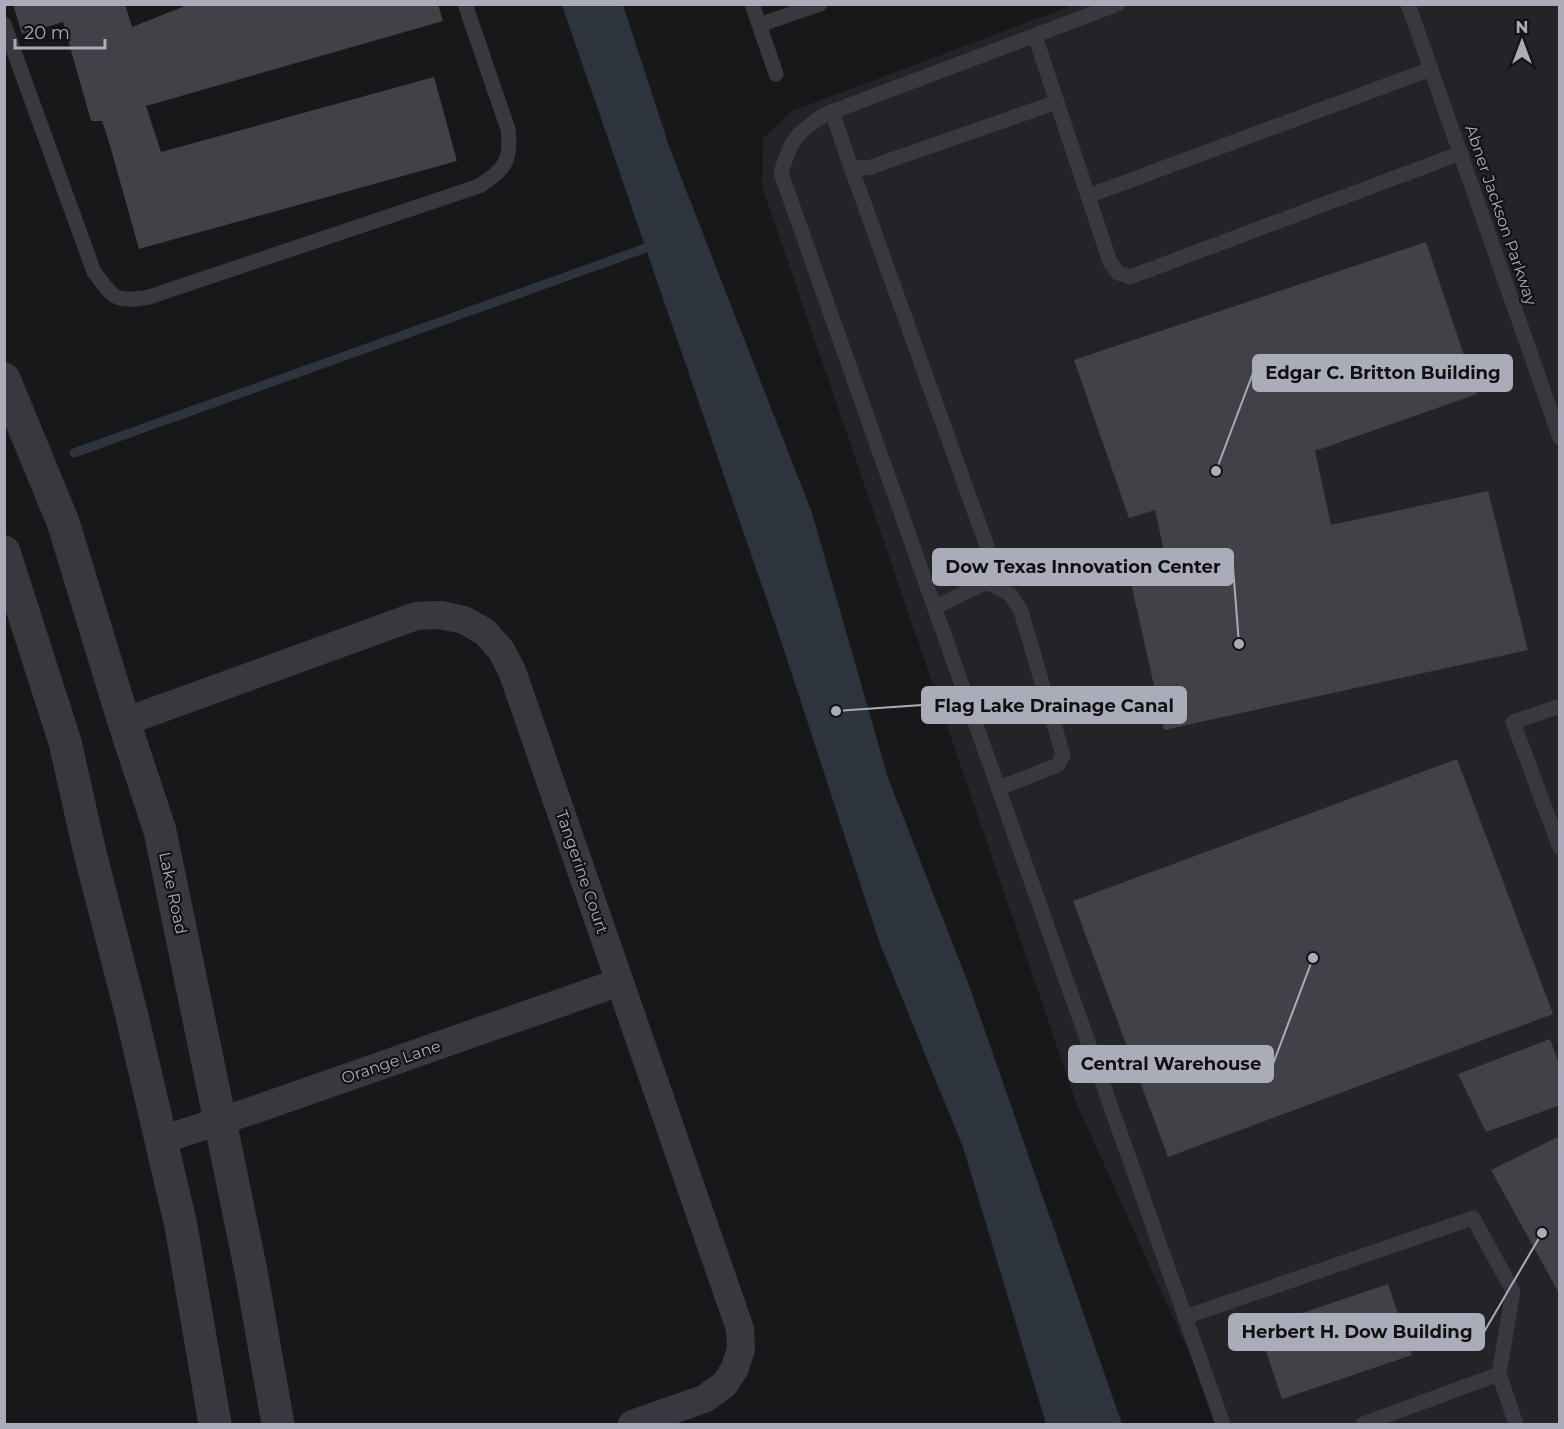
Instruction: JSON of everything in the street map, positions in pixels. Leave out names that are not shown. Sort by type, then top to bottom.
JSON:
[{"type":"street","name":"Lake Road","points":[[4,379],[63,522],[160,831],[251,1271],[278,1425]]},
{"type":"street","points":[[4,552],[65,742],[90,854],[132,1016],[181,1226],[215,1425]]},
{"type":"street","name":"Tangerine Court","points":[[124,722],[416,616],[440,615],[464,620],[485,632],[501,650],[512,671],[740,1329],[741,1349],[735,1368],[724,1385],[704,1399],[632,1425]]},
{"type":"street","name":"Orange Lane","points":[[161,1140],[620,982]]},
{"type":"lane","points":[[4,24],[8,44],[94,272],[111,295],[129,300],[149,297],[479,186],[496,175],[505,163],[510,147],[508,129],[465,4]]},
{"type":"lane","points":[[752,4],[776,74]]},
{"type":"lane","points":[[759,25],[820,4]]},
{"type":"lane","points":[[1118,4],[832,112],[804,128],[789,147],[781,173],[1223,1425]]},
{"type":"lane","name":"Abner Jackson Parkway","points":[[1408,4],[1560,438]]},
{"type":"lane","points":[[1035,36],[1110,262],[1118,273],[1130,277],[1461,153]]},
{"type":"lane","points":[[1088,196],[1431,69]]},
{"type":"lane","points":[[851,167],[868,168],[1057,102]]},
{"type":"lane","points":[[832,112],[989,552],[987,582]]},
{"type":"lane","points":[[935,607],[987,582]]},
{"type":"lane","points":[[987,582],[1011,595],[1021,611],[1063,755],[1058,765],[999,788]]},
{"type":"lane","points":[[1560,706],[1513,722],[1560,848]]},
{"type":"lane","points":[[1185,1317],[1473,1218],[1513,1291],[1499,1374],[1516,1425]]},
{"type":"lane","points":[[1363,1425],[1499,1374]]},
{"type":"shaded area","points":[[562,5],[623,5],[670,149],[812,513],[888,778],[970,988],[1122,1424],[1046,1424],[963,1147],[880,944],[782,644]]},
{"type":"shaded area","points":[[1073,5],[1559,5],[1559,1424],[1221,1424],[1076,1102],[762,186],[763,138],[792,111]]},
{"type":"building","points":[[13,4],[125,4],[132,27],[190,4],[438,4],[443,21],[146,106],[161,152],[434,77],[457,161],[139,249],[102,121],[91,121],[63,22],[22,34]]},
{"type":"building","points":[[1426,242],[1477,394],[1315,451],[1331,525],[1488,491],[1528,650],[1164,730],[1128,570],[1166,561],[1155,510],[1129,518],[1074,360]]},
{"type":"building","points":[[1457,759],[1553,1014],[1168,1157],[1073,901]]},
{"type":"building","points":[[1550,1039],[1560,1067],[1560,1105],[1486,1132],[1458,1074]]},
{"type":"building","points":[[1560,1136],[1560,1295],[1491,1170]]},
{"type":"building","points":[[1388,1284],[1412,1355],[1282,1399],[1258,1328]]},
{"type":"waterway","points":[[74,453],[657,244]]},
{"type":"place","name":"Edgar C. Britton Building","points":[[1216,471]]},
{"type":"place","name":"Dow Texas Innovation Center","points":[[1239,644]]},
{"type":"place","name":"Flag Lake Drainage Canal","points":[[836,711]]},
{"type":"place","name":"Central Warehouse","points":[[1313,958]]},
{"type":"place","name":"Herbert H. Dow Building","points":[[1542,1233]]}]
